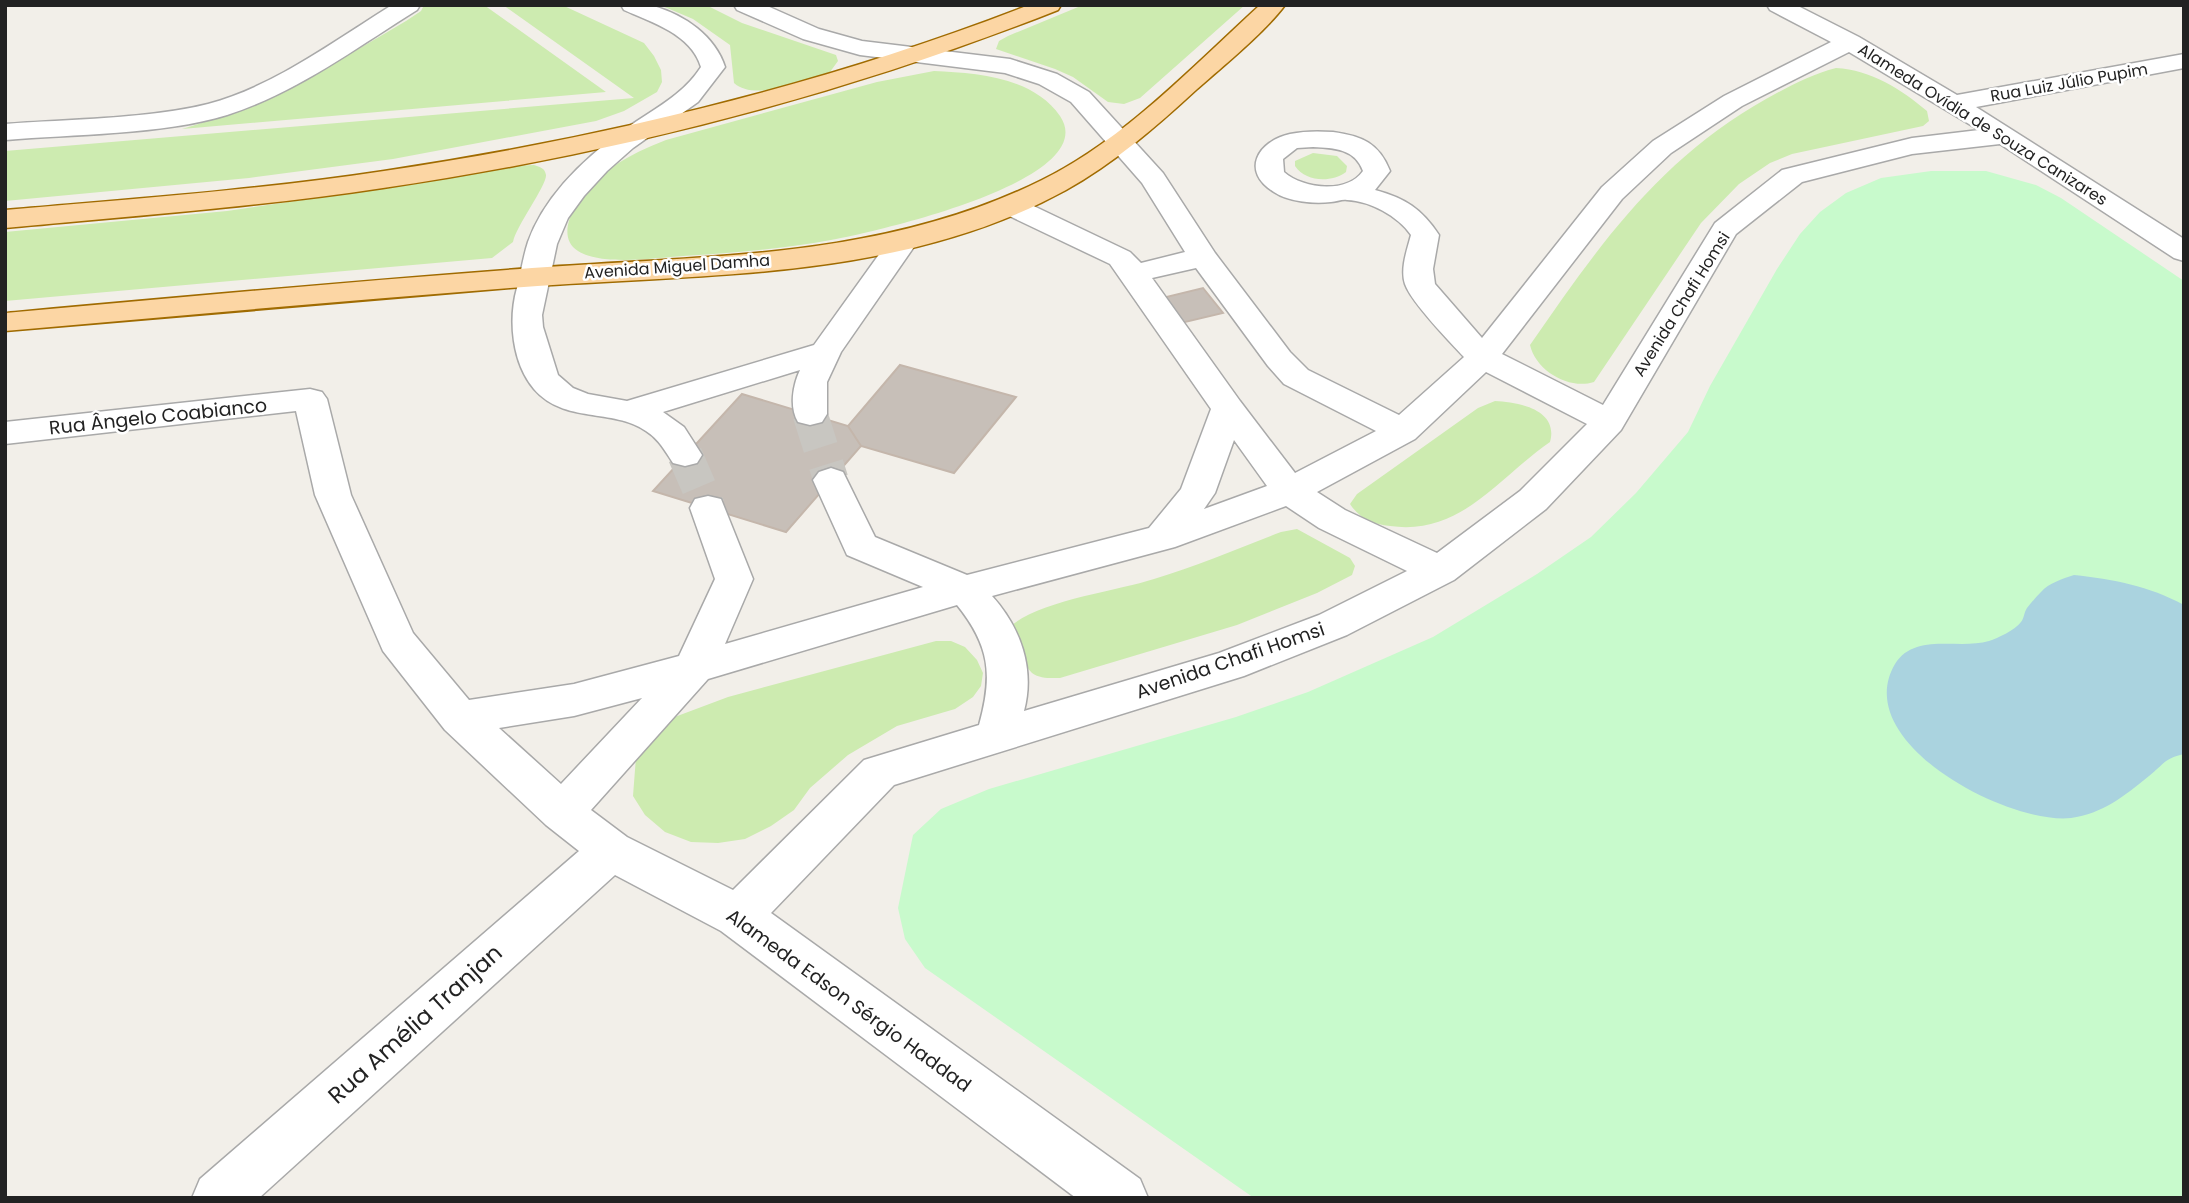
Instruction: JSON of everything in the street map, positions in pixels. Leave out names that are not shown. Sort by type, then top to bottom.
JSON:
[{"type":"main road","points":[[5,219],[237,198],[436,171],[638,132],[828,84],[919,57],[1050,5]]},
{"type":"main road","name":"Avenida Miguel Damha","points":[[5,322],[535,277],[726,264],[819,255],[903,241],[1011,206],[1054,185],[1122,142],[1274,5]]},
{"type":"street","points":[[5,132],[179,118],[219,109],[286,81],[409,5]]},
{"type":"street","points":[[632,5],[677,26],[697,41],[708,51],[713,67],[704,84],[681,105],[638,132],[598,163],[566,198],[545,236],[525,320],[545,382],[576,402],[630,411],[663,424],[685,455]]},
{"type":"street","points":[[745,5],[811,34],[860,48],[1010,66],[1048,79],[1080,97],[1153,179],[1203,257],[1279,359],[1296,377],[1402,431]]},
{"type":"street","name":"Alameda Ovídia de Souza Canizares","points":[[1778,5],[1851,42],[2007,135],[2184,252]]},
{"type":"street","points":[[460,718],[574,700],[694,668],[965,589],[1162,538],[1290,491],[1402,431],[1483,357],[1612,194],[1662,146],[1733,101],[1851,42]]},
{"type":"street","name":"Rua Luiz Júlio Pupim","points":[[1954,103],[2184,61]]},
{"type":"street","name":"Avenida Chafi Homsi","points":[[738,916],[879,772],[1243,660],[1333,625],[1441,569],[1533,500],[1609,422],[1725,229],[1792,176],[1912,146],[2007,135]]},
{"type":"street","points":[[1369,192],[1417,220],[1426,235],[1418,270],[1420,285],[1432,303],[1483,357],[1609,422]]},
{"type":"street","points":[[1011,206],[1120,258],[1290,491],[1332,519],[1388,548],[1441,569]]},
{"type":"street","points":[[810,414],[811,382],[825,352],[903,241]]},
{"type":"street","points":[[1134,274],[1203,257]]},
{"type":"street","points":[[630,411],[825,352]]},
{"type":"street","name":"Rua Ângelo Coabianco","points":[[5,433],[310,399]]},
{"type":"street","name":"Alameda Edson Sérgio Haddad","points":[[310,399],[333,495],[397,641],[460,718],[562,812],[611,851],[738,916],[1121,1198]]},
{"type":"street","points":[[1162,538],[1197,493],[1228,409]]},
{"type":"street","points":[[831,480],[860,546],[965,589],[990,619],[1006,654],[1008,693],[997,734]]},
{"type":"street","points":[[562,812],[694,668],[734,579],[708,508]]},
{"type":"street","name":"Rua Amélia Tranjan","points":[[219,1198],[611,851]]},
{"type":"green space","points":[[424,5],[484,5],[606,92],[182,129],[270,96],[406,21],[421,11]]},
{"type":"green space","points":[[503,5],[562,5],[644,43],[661,70],[662,82],[657,92],[624,111],[596,121],[393,159],[249,178],[5,201],[5,151],[634,98]]},
{"type":"green space","points":[[660,5],[706,5],[742,23],[836,55],[838,61],[830,72],[789,86],[764,90],[743,88],[734,83],[730,45],[693,19]]},
{"type":"green space","points":[[1083,5],[1245,5],[1140,98],[1124,104],[1108,102],[1073,77],[1055,69],[996,49],[999,41],[1008,36]]},
{"type":"green space","points":[[1836,68],[1861,72],[1896,88],[1927,111],[1929,121],[1923,126],[1792,154],[1770,163],[1739,184],[1701,223],[1594,382],[1584,384],[1564,381],[1546,370],[1533,354],[1530,345],[1603,244],[1656,183],[1718,130],[1754,106],[1805,79]]},
{"type":"green space","points":[[934,71],[968,73],[1020,85],[1049,103],[1060,116],[1064,140],[1048,162],[1017,182],[977,200],[932,215],[854,235],[776,248],[629,260],[588,256],[578,251],[570,242],[567,231],[569,219],[582,196],[602,175],[639,152],[666,140],[877,82]]},
{"type":"green space","points":[[1313,153],[1337,156],[1347,166],[1346,172],[1326,179],[1306,175],[1295,166],[1295,161]]},
{"type":"green space","points":[[534,165],[542,168],[546,175],[542,187],[513,242],[492,258],[5,301],[5,232],[227,211],[426,182],[513,166]]},
{"type":"green space","points":[[1931,171],[1986,171],[2036,185],[2061,198],[2184,281],[2184,1198],[1254,1198],[925,968],[905,939],[898,908],[913,835],[941,809],[989,789],[1236,717],[1308,692],[1433,637],[1537,574],[1591,537],[1636,493],[1688,432],[1710,386],[1777,269],[1800,234],[1820,212],[1846,193],[1881,178]]},
{"type":"green space","points":[[1495,401],[1515,403],[1543,415],[1549,422],[1550,442],[1477,501],[1438,522],[1415,527],[1372,522],[1362,517],[1350,504],[1357,494],[1478,408]]},
{"type":"green space","points":[[1297,529],[1350,558],[1355,566],[1352,575],[1317,593],[1237,625],[1060,678],[1042,677],[1032,673],[1015,645],[1010,627],[1039,610],[1154,579],[1281,532]]},
{"type":"green space","points":[[936,641],[951,641],[965,647],[977,660],[983,673],[981,686],[973,697],[955,709],[897,726],[848,755],[810,788],[794,810],[771,826],[745,839],[718,843],[691,842],[665,832],[645,815],[633,796],[636,757],[672,718],[728,697]]},
{"type":"water","points":[[2074,575],[2130,584],[2184,605],[2184,754],[2169,760],[2103,808],[2071,818],[2043,817],[2010,808],[1975,793],[1942,773],[1914,749],[1894,722],[1887,693],[1895,664],[1904,654],[1926,645],[1977,643],[2001,636],[2021,622],[2027,608],[2044,589]]},
{"type":"building","points":[[1203,288],[1223,313],[1181,323],[1162,298]]},
{"type":"building","points":[[900,365],[1016,397],[954,473],[861,446],[848,426]]},
{"type":"building","points":[[742,394],[848,426],[861,446],[786,532],[653,491]]},
{"type":"tunnel","points":[[810,414],[831,480]]},
{"type":"tunnel","points":[[685,455],[708,508]]}]
